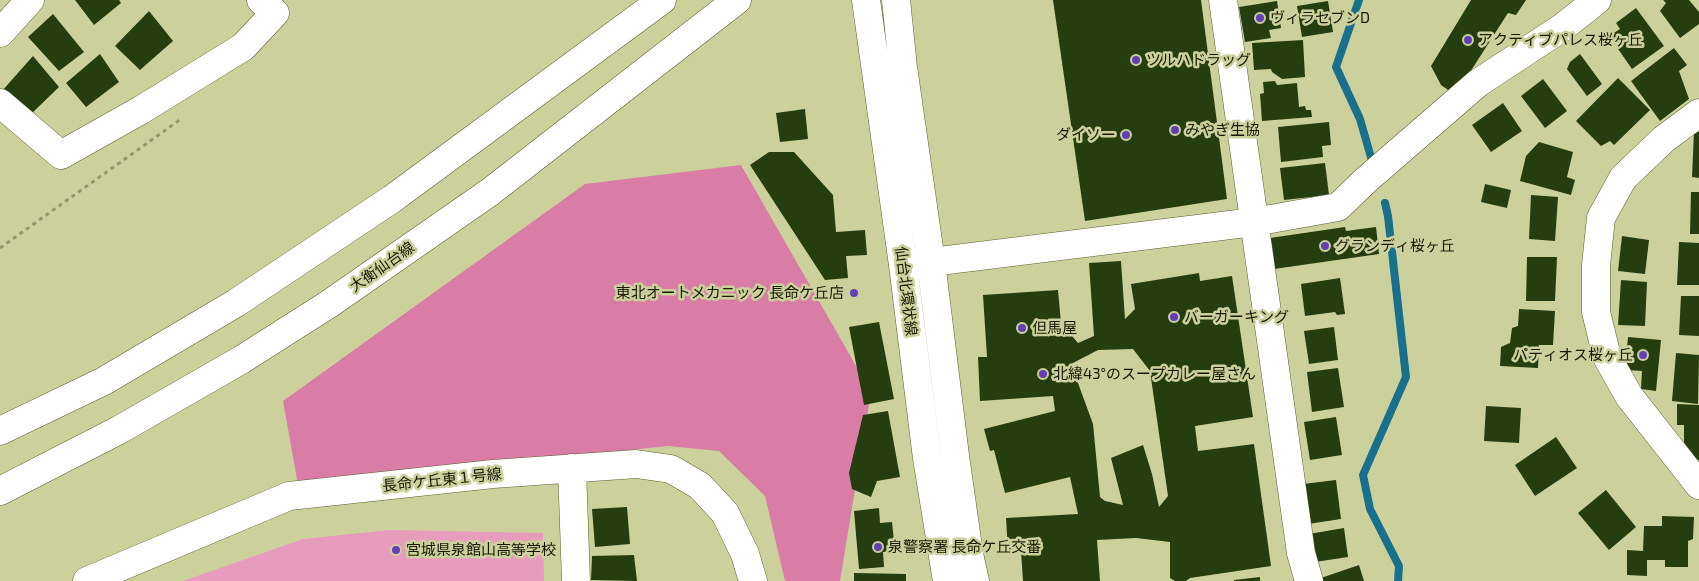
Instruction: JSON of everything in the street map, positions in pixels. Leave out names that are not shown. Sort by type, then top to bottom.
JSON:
[{"type":"street","points":[[0,33],[30,0]]},
{"type":"street","points":[[0,103],[61,155],[140,110],[243,47],[275,13],[261,0]]},
{"type":"street","points":[[0,432],[104,381],[236,303],[392,199],[662,0]]},
{"type":"street","name":"大衡仙台線","points":[[0,491],[119,430],[241,360],[328,304],[490,192],[737,0]]},
{"type":"street","name":"仙台北環状線","points":[[866,0],[903,265],[927,458],[947,581]]},
{"type":"street","name":"仙台北環状線","points":[[896,0],[903,67],[931,262],[955,456],[969,554],[975,581]]},
{"type":"street","points":[[1223,0],[1301,553],[1309,581]]},
{"type":"street","points":[[903,265],[1254,222],[1338,207],[1366,180],[1478,83],[1563,27],[1597,0]]},
{"type":"street","points":[[1699,114],[1664,139],[1623,178],[1601,218],[1596,265],[1596,312],[1607,357],[1629,396],[1699,485]]},
{"type":"street","name":"長命ケ丘東１号線","points":[[87,581],[289,496],[484,475],[636,464],[671,469],[700,486],[725,513],[744,554],[753,581]]},
{"type":"street","points":[[572,468],[576,581]]},
{"type":"path","points":[[0,248],[186,115]]},
{"type":"shaded area","points":[[741,165],[871,392],[840,581],[785,581],[765,496],[719,451],[668,446],[298,485],[283,401],[585,184]]},
{"type":"shaded area","name":"宮城県泉館山高等学校","points":[[390,530],[543,533],[544,581],[183,581],[303,539]]},
{"type":"building","points":[[75,0],[119,0],[121,3],[94,25]]},
{"type":"building","points":[[1053,0],[1201,0],[1227,199],[1085,221]]},
{"type":"building","name":"アクティブパレス桜ヶ丘","points":[[1471,0],[1526,0],[1516,15],[1508,13],[1463,83],[1451,92],[1441,85],[1431,66]]},
{"type":"building","points":[[1663,0],[1689,0],[1699,12],[1699,24],[1680,38],[1660,11],[1666,3]]},
{"type":"building","name":"ヴィラセブンD","points":[[1277,1],[1281,28],[1269,30],[1271,38],[1245,42],[1239,7]]},
{"type":"building","points":[[1328,1],[1333,32],[1302,37],[1297,6]]},
{"type":"building","points":[[1636,8],[1664,46],[1632,69],[1609,36],[1620,29],[1616,23]]},
{"type":"building","points":[[149,11],[173,41],[140,70],[115,46]]},
{"type":"building","points":[[53,14],[84,52],[59,71],[28,37]]},
{"type":"building","points":[[1303,40],[1305,77],[1282,79],[1272,72],[1271,69],[1254,70],[1252,43]]},
{"type":"building","points":[[1674,48],[1687,65],[1679,71],[1689,99],[1660,121],[1631,81]]},
{"type":"building","points":[[100,54],[119,82],[86,107],[66,83]]},
{"type":"building","points":[[1580,54],[1602,84],[1587,96],[1567,69],[1570,62]]},
{"type":"building","points":[[33,56],[59,87],[29,116],[2,91]]},
{"type":"building","points":[[1618,78],[1650,110],[1614,145],[1610,141],[1601,146],[1576,121]]},
{"type":"building","points":[[1543,79],[1567,111],[1545,128],[1521,96]]},
{"type":"building","points":[[1275,81],[1277,85],[1297,83],[1299,107],[1305,106],[1306,110],[1311,110],[1312,117],[1262,121],[1260,94],[1264,93],[1263,82]]},
{"type":"building","points":[[1503,103],[1522,131],[1491,152],[1472,125]]},
{"type":"building","points":[[805,109],[808,139],[780,142],[776,113]]},
{"type":"building","points":[[1329,122],[1331,145],[1322,146],[1323,157],[1281,162],[1278,127]]},
{"type":"building","points":[[1694,132],[1699,132],[1699,178],[1692,177]]},
{"type":"building","points":[[1539,142],[1573,152],[1567,177],[1575,180],[1571,195],[1520,181],[1526,156]]},
{"type":"building","points":[[769,152],[794,152],[833,195],[836,232],[865,230],[867,255],[846,256],[848,278],[825,280],[750,165]]},
{"type":"building","points":[[1325,163],[1329,195],[1284,200],[1280,168]]},
{"type":"building","points":[[1485,184],[1511,190],[1507,208],[1481,202]]},
{"type":"building","points":[[1691,192],[1699,192],[1699,234],[1690,234]]},
{"type":"building","points":[[1531,195],[1558,197],[1555,241],[1529,239]]},
{"type":"building","name":"グランディ桜ヶ丘","points":[[1345,227],[1346,231],[1376,227],[1379,254],[1274,269],[1270,238]]},
{"type":"building","points":[[1622,236],[1649,240],[1645,274],[1618,271]]},
{"type":"building","points":[[1679,242],[1699,243],[1699,285],[1677,285]]},
{"type":"building","points":[[1527,257],[1557,257],[1555,301],[1526,301]]},
{"type":"building","points":[[1121,261],[1125,319],[1135,309],[1131,284],[1199,273],[1200,281],[1232,276],[1253,417],[1195,426],[1198,451],[1254,444],[1271,566],[1190,578],[1186,581],[1175,581],[1170,578],[1170,542],[1136,538],[1097,540],[1100,581],[1023,581],[1021,551],[1008,551],[1006,518],[1078,514],[1070,477],[1005,493],[994,450],[990,451],[984,429],[1055,411],[1053,396],[980,401],[978,357],[987,357],[983,295],[1058,290],[1061,323],[1078,343],[1094,336],[1089,263]],"holes":[[[1133,349],[1150,371],[1168,496],[1159,507],[1143,445],[1111,458],[1123,505],[1105,501],[1100,497],[1093,424],[1071,364],[1098,350]]]},
{"type":"building","points":[[1340,278],[1345,314],[1337,315],[1335,312],[1305,316],[1301,284]]},
{"type":"building","points":[[1621,280],[1647,282],[1645,326],[1618,325]]},
{"type":"building","points":[[1681,296],[1699,296],[1699,336],[1679,335]]},
{"type":"building","points":[[1519,309],[1555,311],[1553,345],[1539,345],[1538,368],[1500,366],[1501,347],[1510,343],[1512,328],[1518,326]]},
{"type":"building","points":[[879,322],[894,399],[864,405],[849,327]]},
{"type":"building","points":[[1334,327],[1338,360],[1309,364],[1304,331]]},
{"type":"building","name":"パティオス桜ヶ丘","points":[[1628,337],[1661,340],[1656,391],[1641,389],[1642,371],[1625,370]]},
{"type":"building","points":[[1676,353],[1699,355],[1698,404],[1672,401]]},
{"type":"building","points":[[1338,368],[1344,407],[1312,412],[1307,372]]},
{"type":"building","points":[[1677,404],[1699,405],[1699,460],[1691,460],[1692,452],[1684,450],[1684,425],[1677,425]]},
{"type":"building","points":[[1486,406],[1521,408],[1519,443],[1484,441]]},
{"type":"building","points":[[888,411],[900,477],[877,481],[871,497],[852,489],[849,473],[863,415]]},
{"type":"building","points":[[1336,417],[1342,455],[1310,460],[1304,422]]},
{"type":"building","points":[[1556,437],[1577,468],[1535,496],[1515,465]]},
{"type":"building","points":[[1336,480],[1341,519],[1308,524],[1303,484]]},
{"type":"building","points":[[1606,490],[1636,527],[1609,550],[1578,513]]},
{"type":"building","points":[[627,507],[630,544],[595,547],[592,509]]},
{"type":"building","points":[[879,508],[880,523],[892,522],[895,551],[883,552],[884,567],[859,569],[854,511]]},
{"type":"building","points":[[1662,516],[1694,517],[1693,539],[1688,541],[1688,567],[1665,567],[1665,560],[1647,560],[1647,576],[1627,575],[1627,550],[1643,551],[1644,526],[1662,526]]},
{"type":"building","points":[[1344,528],[1348,557],[1315,562],[1309,534]]},
{"type":"building","points":[[634,555],[637,581],[591,580],[592,556]]},
{"type":"building","points":[[1359,565],[1364,581],[1319,581],[1318,579]]},
{"type":"building","points":[[854,573],[906,574],[906,581],[854,581]]},
{"type":"building","points":[[1260,577],[1260,581],[1234,581],[1234,580]]},
{"type":"waterway","points":[[1359,0],[1336,67],[1360,119],[1372,161]]},
{"type":"waterway","points":[[1385,203],[1406,377],[1363,475],[1370,509],[1399,566],[1398,581]]},
{"type":"place","name":"ヴィラセブンD","points":[[1260,18]]},
{"type":"place","name":"アクティブパレス桜ヶ丘","points":[[1468,40]]},
{"type":"place","name":"ツルハドラッグ","points":[[1136,60]]},
{"type":"place","name":"みやぎ生協","points":[[1175,130]]},
{"type":"place","name":"ダイソー","points":[[1126,135]]},
{"type":"place","name":"グランディ桜ヶ丘","points":[[1325,246]]},
{"type":"place","name":"東北オートメカニック 長命ケ丘店","points":[[854,293]]},
{"type":"place","name":"バーガーキング","points":[[1174,317]]},
{"type":"place","name":"但馬屋","points":[[1022,328]]},
{"type":"place","name":"パティオス桜ヶ丘","points":[[1643,355]]},
{"type":"place","name":"北緯43°のスープカレー屋さん","points":[[1043,374]]},
{"type":"place","name":"泉警察署 長命ケ丘交番","points":[[878,547]]},
{"type":"place","name":"宮城県泉館山高等学校","points":[[396,550]]}]
